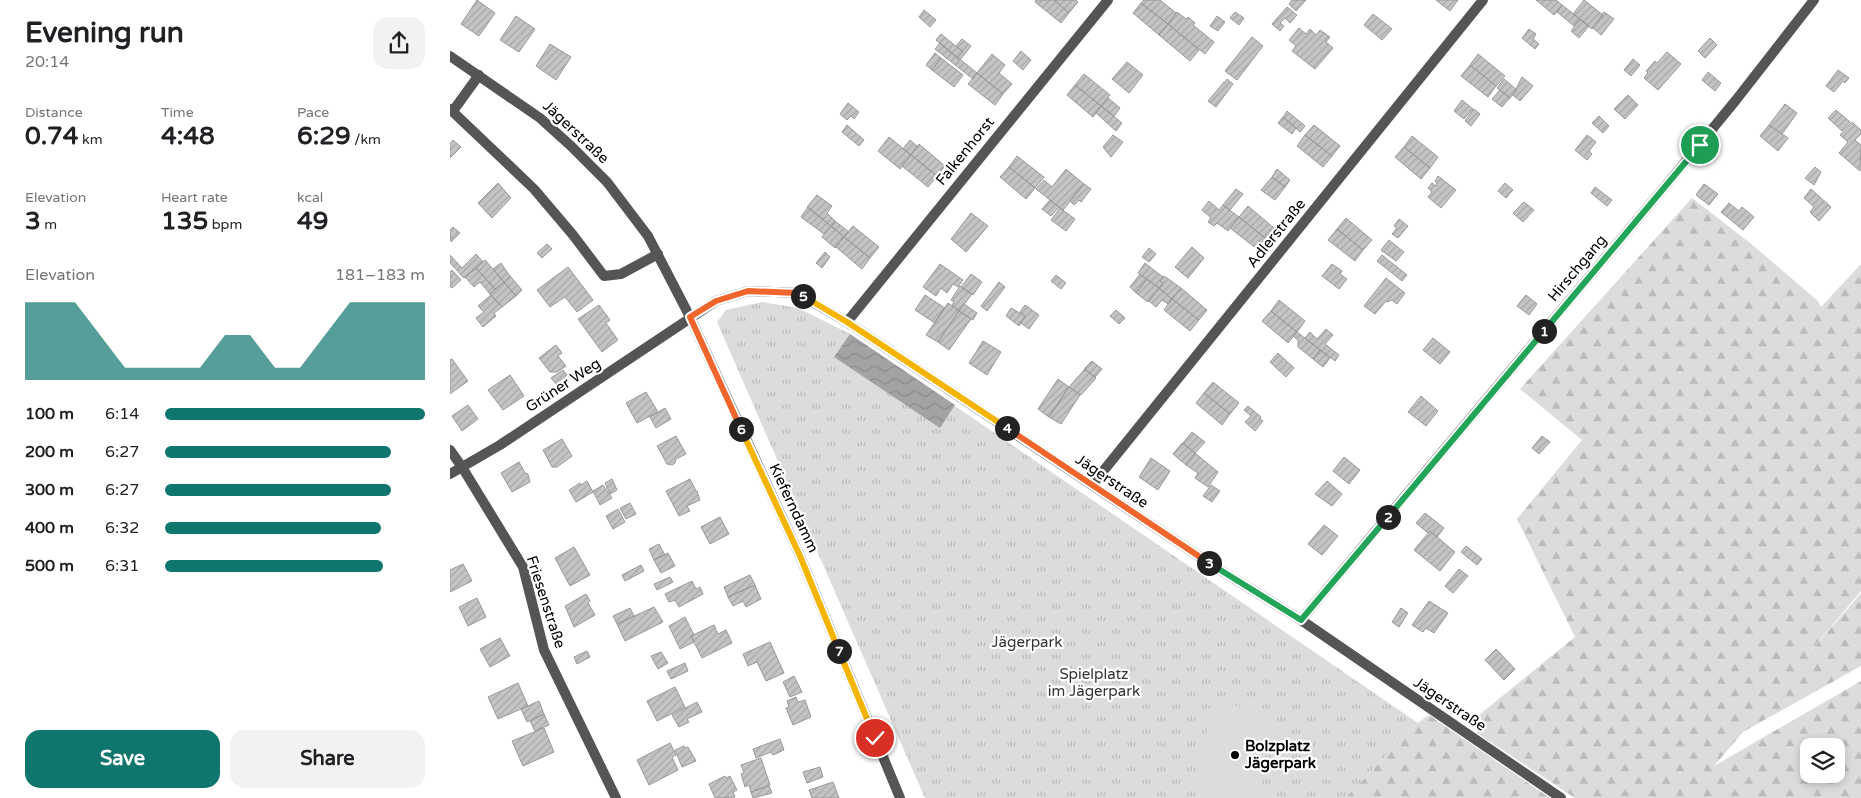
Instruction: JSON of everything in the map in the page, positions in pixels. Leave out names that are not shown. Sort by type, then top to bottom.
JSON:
[{"type":"street","name":"Falkenhorst","points":[[847,322],[1108,0]]},
{"type":"street","name":"Adlerstraße","points":[[1092,485],[1483,0]]},
{"type":"street","name":"Hirschgang","points":[[1301,620],[1663,189],[1814,0]]},
{"type":"street","name":"Jägerstraße","points":[[450,56],[540,118],[607,182],[648,236],[690,317],[716,301],[748,291],[797,293],[847,322],[1212,566],[1301,620],[1561,798]]},
{"type":"street","points":[[479,75],[452,110],[534,189],[574,234],[604,276],[620,274],[658,254]]},
{"type":"street","name":"Grüner Weg","points":[[450,474],[508,439],[690,317]]},
{"type":"street","name":"Kieferndamm","points":[[690,317],[800,556],[900,798]]},
{"type":"street","name":"Friesenstraße","points":[[450,450],[462,466],[523,567],[544,650],[616,798]]},
{"type":"green space","points":[[1692,198],[1749,242],[1818,301],[1821,307],[1861,264],[1861,591],[1799,665],[1861,593],[1861,666],[1743,732],[1714,766],[1861,681],[1861,798],[1575,798],[1477,733],[1479,715],[1575,637],[1517,519],[1582,440],[1520,389]]},
{"type":"green space","name":"Jägerpark","points":[[762,302],[798,308],[850,334],[1418,723],[1345,798],[925,798],[717,322],[726,310]]},
{"type":"green space","name":"Bolzplatz Jägerpark","points":[[1211,702],[1273,712],[1260,798],[1196,798]]},
{"type":"green space","points":[[1429,715],[1550,798],[1345,798],[1418,723]]},
{"type":"water","points":[[850,334],[955,405],[940,428],[834,357]]},
{"type":"building","points":[[477,0],[495,13],[479,36],[461,24]]},
{"type":"building","points":[[1036,0],[1054,0],[1069,13],[1061,23],[1035,2]]},
{"type":"building","points":[[1054,0],[1076,0],[1078,2],[1069,13]]},
{"type":"building","points":[[1144,0],[1160,0],[1176,13],[1168,24],[1141,3]]},
{"type":"building","points":[[1292,0],[1306,0],[1296,11],[1289,4]]},
{"type":"building","points":[[1436,0],[1458,0],[1450,11]]},
{"type":"building","points":[[1536,0],[1556,0],[1562,5],[1554,15]]},
{"type":"building","points":[[1584,0],[1603,15],[1592,29],[1573,14]]},
{"type":"building","points":[[1141,3],[1168,24],[1159,35],[1133,13]]},
{"type":"building","points":[[1562,5],[1580,19],[1574,26],[1557,12]]},
{"type":"building","points":[[1287,7],[1297,15],[1290,23],[1285,18],[1280,23],[1284,26],[1280,31],[1272,24]]},
{"type":"building","points":[[924,10],[936,20],[930,27],[919,17]]},
{"type":"building","points":[[1177,12],[1186,19],[1188,17],[1195,23],[1193,25],[1214,42],[1205,54],[1168,24]]},
{"type":"building","points":[[1235,12],[1244,18],[1239,25],[1230,18]]},
{"type":"building","points":[[1604,12],[1614,19],[1601,35],[1593,28]]},
{"type":"building","points":[[1373,14],[1392,29],[1382,40],[1364,25]]},
{"type":"building","points":[[516,16],[535,29],[519,52],[500,40]]},
{"type":"building","points":[[1217,16],[1225,22],[1218,31],[1210,26]]},
{"type":"building","points":[[1580,19],[1589,26],[1579,38],[1571,31]]},
{"type":"building","points":[[1168,24],[1199,50],[1190,61],[1159,35]]},
{"type":"building","points":[[1299,28],[1306,34],[1310,29],[1316,35],[1320,30],[1330,37],[1326,42],[1333,48],[1315,69],[1292,51],[1296,46],[1289,40]]},
{"type":"building","points":[[1529,29],[1536,34],[1533,39],[1539,44],[1535,49],[1522,38]]},
{"type":"building","points":[[941,34],[963,52],[957,58],[936,40]]},
{"type":"building","points":[[1252,37],[1263,46],[1237,80],[1225,71]]},
{"type":"building","points":[[1710,38],[1717,45],[1705,58],[1698,51]]},
{"type":"building","points":[[962,39],[971,46],[960,60],[957,58],[963,52],[956,46]]},
{"type":"building","points":[[940,43],[977,73],[973,79],[935,49]]},
{"type":"building","points":[[550,44],[571,57],[556,80],[536,66]]},
{"type":"building","points":[[1021,51],[1031,60],[1023,70],[1013,61]]},
{"type":"building","points":[[1667,52],[1681,64],[1658,90],[1644,78],[1648,73],[1646,71]]},
{"type":"building","points":[[935,53],[941,58],[932,70],[926,65]]},
{"type":"building","points":[[992,54],[1005,65],[999,73],[1012,84],[1003,94],[977,73]]},
{"type":"building","points":[[1478,54],[1505,76],[1496,86],[1470,65]]},
{"type":"building","points":[[941,58],[963,75],[954,87],[932,70]]},
{"type":"building","points":[[1633,59],[1640,65],[1631,76],[1624,70]]},
{"type":"building","points":[[1127,62],[1143,75],[1129,93],[1112,79]]},
{"type":"building","points":[[1470,65],[1496,86],[1488,97],[1461,76]]},
{"type":"building","points":[[1838,70],[1849,78],[1845,83],[1843,81],[1834,92],[1826,86]]},
{"type":"building","points":[[1708,72],[1721,83],[1715,91],[1702,80]]},
{"type":"building","points":[[977,73],[1003,94],[995,105],[968,84]]},
{"type":"building","points":[[1084,74],[1110,95],[1101,106],[1075,85]]},
{"type":"building","points":[[1522,77],[1533,86],[1520,101],[1513,95]]},
{"type":"building","points":[[1227,79],[1233,84],[1216,107],[1208,101]]},
{"type":"building","points":[[1504,79],[1517,90],[1510,98],[1497,88]]},
{"type":"building","points":[[1075,85],[1101,106],[1093,117],[1067,95]]},
{"type":"building","points":[[1500,90],[1510,98],[1502,107],[1492,99]]},
{"type":"building","points":[[1628,95],[1638,105],[1625,119],[1614,109]]},
{"type":"building","points":[[1108,98],[1120,108],[1114,116],[1101,106]]},
{"type":"building","points":[[1462,100],[1473,109],[1464,119],[1454,111]]},
{"type":"building","points":[[848,103],[859,112],[854,119],[851,116],[847,120],[840,114]]},
{"type":"building","points":[[1785,104],[1797,113],[1782,134],[1769,125]]},
{"type":"building","points":[[1101,106],[1122,123],[1116,131],[1096,113]]},
{"type":"building","points":[[1474,109],[1480,114],[1471,126],[1465,121]]},
{"type":"building","points":[[1836,110],[1850,122],[1842,131],[1828,118]]},
{"type":"building","points":[[1287,111],[1305,126],[1300,132],[1283,117]]},
{"type":"building","points":[[1599,116],[1609,126],[1603,133],[1592,123]]},
{"type":"building","points":[[1283,117],[1296,128],[1292,134],[1278,123]]},
{"type":"building","points":[[1852,122],[1861,130],[1861,134],[1855,140],[1861,145],[1860,171],[1839,153],[1848,142],[1840,135]]},
{"type":"building","points":[[847,125],[864,140],[859,146],[842,132]]},
{"type":"building","points":[[1314,125],[1340,146],[1332,156],[1305,135]]},
{"type":"building","points":[[1769,125],[1788,138],[1778,151],[1760,136]]},
{"type":"building","points":[[1113,135],[1123,142],[1111,157],[1103,147]]},
{"type":"building","points":[[1305,135],[1332,156],[1323,167],[1297,146]]},
{"type":"building","points":[[1587,135],[1596,142],[1589,151],[1592,154],[1587,160],[1575,150]]},
{"type":"building","points":[[1412,136],[1438,157],[1430,168],[1404,147]]},
{"type":"building","points":[[889,137],[911,155],[900,169],[878,151]]},
{"type":"building","points":[[453,140],[461,147],[450,158],[450,144]]},
{"type":"building","points":[[910,140],[917,146],[911,155],[903,149]]},
{"type":"building","points":[[919,144],[945,166],[937,176],[911,155]]},
{"type":"building","points":[[1404,147],[1430,168],[1421,179],[1395,157]]},
{"type":"building","points":[[911,155],[937,176],[928,187],[902,166]]},
{"type":"building","points":[[1017,156],[1044,177],[1035,188],[1009,167]]},
{"type":"building","points":[[1009,167],[1035,188],[1026,199],[1000,177]]},
{"type":"building","points":[[1815,167],[1821,172],[1814,185],[1805,178]]},
{"type":"building","points":[[1066,169],[1084,184],[1063,210],[1036,189],[1044,180],[1052,187]]},
{"type":"building","points":[[1277,169],[1290,180],[1285,187],[1272,177]]},
{"type":"building","points":[[1438,176],[1456,190],[1441,208],[1428,197],[1432,192],[1428,188],[1432,183],[1436,186],[1437,183],[1435,181]]},
{"type":"building","points":[[1272,177],[1285,187],[1275,200],[1261,190]]},
{"type":"building","points":[[498,183],[511,198],[492,218],[478,203]]},
{"type":"building","points":[[1505,183],[1513,190],[1506,198],[1498,191]]},
{"type":"building","points":[[1084,184],[1091,189],[1081,202],[1079,200],[1074,205],[1070,201]]},
{"type":"building","points":[[1704,184],[1718,194],[1709,205],[1696,195]]},
{"type":"building","points":[[1595,187],[1612,200],[1607,206],[1591,193]]},
{"type":"building","points":[[1236,189],[1243,194],[1230,210],[1223,205]]},
{"type":"building","points":[[1811,189],[1831,207],[1819,221],[1810,212],[1814,207],[1804,198]]},
{"type":"building","points":[[817,195],[832,206],[827,213],[835,221],[831,226],[807,207]]},
{"type":"building","points":[[1050,200],[1059,207],[1051,216],[1042,209]]},
{"type":"building","points":[[1209,201],[1219,210],[1223,205],[1239,217],[1228,231],[1217,223],[1214,226],[1208,222],[1211,218],[1202,210]]},
{"type":"building","points":[[1524,202],[1534,210],[1523,222],[1513,213]]},
{"type":"building","points":[[1729,203],[1739,211],[1742,207],[1754,217],[1743,230],[1721,212]]},
{"type":"building","points":[[1248,206],[1274,228],[1265,238],[1239,217]]},
{"type":"building","points":[[808,207],[831,226],[824,234],[801,217]]},
{"type":"building","points":[[1060,208],[1075,219],[1066,231],[1051,220]]},
{"type":"building","points":[[971,213],[988,226],[966,252],[951,239]]},
{"type":"building","points":[[1239,217],[1265,238],[1257,249],[1230,228]]},
{"type":"building","points":[[1346,218],[1372,240],[1363,250],[1337,229]]},
{"type":"building","points":[[1399,219],[1408,226],[1398,238],[1392,234],[1397,228],[1394,226]]},
{"type":"building","points":[[835,221],[849,232],[844,237],[831,226]]},
{"type":"building","points":[[831,226],[844,237],[835,248],[822,237]]},
{"type":"building","points":[[853,226],[879,247],[870,258],[844,237]]},
{"type":"building","points":[[453,227],[460,233],[451,242],[450,230]]},
{"type":"building","points":[[1337,229],[1363,250],[1355,261],[1328,240]]},
{"type":"building","points":[[844,237],[870,258],[862,269],[836,247]]},
{"type":"building","points":[[1389,240],[1404,252],[1396,261],[1381,250]]},
{"type":"building","points":[[547,244],[552,249],[542,258],[537,253]]},
{"type":"building","points":[[1192,247],[1204,258],[1188,278],[1175,267]]},
{"type":"building","points":[[1149,248],[1156,254],[1149,262],[1142,257]]},
{"type":"building","points":[[825,252],[830,257],[822,268],[816,263]]},
{"type":"building","points":[[476,254],[483,262],[464,278],[450,263],[450,255],[462,268]]},
{"type":"building","points":[[1382,255],[1407,275],[1402,281],[1377,261]]},
{"type":"building","points":[[485,260],[504,282],[495,289],[476,268]]},
{"type":"building","points":[[501,263],[510,276],[504,282],[493,269]]},
{"type":"building","points":[[1145,263],[1163,277],[1160,281],[1163,283],[1159,288],[1138,273]]},
{"type":"building","points":[[940,264],[963,280],[958,287],[953,284],[947,293],[941,288],[936,296],[923,287]]},
{"type":"building","points":[[1332,264],[1342,271],[1340,274],[1347,279],[1339,289],[1322,276]]},
{"type":"building","points":[[568,267],[593,300],[577,312],[565,297],[550,307],[537,290]]},
{"type":"building","points":[[476,268],[495,289],[490,294],[480,282],[474,287],[465,277]]},
{"type":"building","points":[[452,270],[461,280],[452,288],[450,286],[450,272]]},
{"type":"building","points":[[971,274],[982,282],[973,295],[961,287]]},
{"type":"building","points":[[1140,274],[1147,279],[1136,293],[1130,287]]},
{"type":"building","points":[[1056,275],[1066,283],[1061,289],[1051,281]]},
{"type":"building","points":[[510,276],[522,290],[516,296],[504,282]]},
{"type":"building","points":[[1164,276],[1181,288],[1172,299],[1159,288],[1163,283],[1160,281]]},
{"type":"building","points":[[1386,278],[1405,293],[1397,304],[1392,300],[1386,301],[1375,314],[1364,306]]},
{"type":"building","points":[[1147,279],[1159,288],[1148,302],[1136,293]]},
{"type":"building","points":[[504,282],[516,296],[502,307],[490,294]]},
{"type":"building","points":[[999,282],[1005,287],[987,311],[981,306]]},
{"type":"building","points":[[960,286],[972,294],[959,311],[952,305],[954,302],[951,300]]},
{"type":"building","points":[[1159,288],[1172,299],[1168,304],[1162,300],[1156,307],[1149,301]]},
{"type":"building","points":[[1181,288],[1207,310],[1199,320],[1172,299]]},
{"type":"building","points":[[491,295],[502,307],[494,313],[496,316],[483,327],[476,318],[484,312],[478,306]]},
{"type":"building","points":[[925,295],[945,308],[935,323],[915,310]]},
{"type":"building","points":[[1526,295],[1537,304],[1529,315],[1517,306]]},
{"type":"building","points":[[1172,299],[1199,320],[1190,331],[1164,310]]},
{"type":"building","points":[[1279,300],[1305,321],[1297,332],[1271,311]]},
{"type":"building","points":[[948,303],[959,311],[938,342],[926,335]]},
{"type":"building","points":[[964,304],[977,313],[973,320],[959,311]]},
{"type":"building","points":[[599,305],[610,320],[606,323],[618,340],[602,352],[578,319]]},
{"type":"building","points":[[1025,305],[1039,315],[1029,329],[1021,323],[1025,316],[1020,312]]},
{"type":"building","points":[[1011,308],[1025,316],[1019,326],[1006,316]]},
{"type":"building","points":[[1116,310],[1125,318],[1119,324],[1110,316]]},
{"type":"building","points":[[959,311],[971,319],[949,350],[938,342]]},
{"type":"building","points":[[1271,311],[1297,332],[1288,343],[1262,321]]},
{"type":"building","points":[[1326,329],[1333,335],[1325,344],[1339,355],[1335,361],[1305,338],[1310,332],[1317,339]]},
{"type":"building","points":[[1297,332],[1320,350],[1313,359],[1298,347],[1298,340],[1293,336]]},
{"type":"building","points":[[1433,338],[1450,352],[1440,364],[1423,350]]},
{"type":"building","points":[[983,341],[1001,352],[987,375],[969,363]]},
{"type":"building","points":[[556,345],[562,353],[558,356],[566,366],[557,372],[550,372],[539,358]]},
{"type":"building","points":[[1320,350],[1330,358],[1323,367],[1313,359]]},
{"type":"building","points":[[1278,353],[1294,368],[1286,377],[1270,362]]},
{"type":"building","points":[[452,359],[468,381],[450,394],[450,360]]},
{"type":"building","points":[[1092,361],[1102,369],[1095,377],[1084,369]]},
{"type":"building","points":[[1085,369],[1096,378],[1081,395],[1069,387]]},
{"type":"building","points":[[563,370],[567,375],[556,384],[551,378]]},
{"type":"building","points":[[510,375],[524,396],[503,410],[488,390]]},
{"type":"building","points":[[1058,379],[1069,387],[1049,417],[1038,409]]},
{"type":"building","points":[[1213,382],[1239,403],[1230,414],[1204,393]]},
{"type":"building","points":[[1069,387],[1080,395],[1061,424],[1049,417]]},
{"type":"building","points":[[646,392],[658,412],[637,423],[626,403]]},
{"type":"building","points":[[1204,393],[1230,414],[1222,425],[1196,403]]},
{"type":"building","points":[[1421,396],[1438,411],[1426,426],[1408,412]]},
{"type":"building","points":[[468,405],[478,419],[462,431],[452,416]]},
{"type":"building","points":[[1248,406],[1263,421],[1255,431],[1245,422],[1251,416],[1244,410]]},
{"type":"building","points":[[665,408],[671,419],[656,428],[650,417]]},
{"type":"building","points":[[1192,432],[1205,442],[1195,453],[1183,443]]},
{"type":"building","points":[[676,436],[686,454],[676,459],[672,465],[667,464],[657,446]]},
{"type":"building","points":[[1542,436],[1550,442],[1539,454],[1532,448]]},
{"type":"building","points":[[562,439],[572,456],[557,467],[552,467],[543,450]]},
{"type":"building","points":[[1182,443],[1195,453],[1186,465],[1173,454]]},
{"type":"building","points":[[1195,453],[1218,472],[1208,487],[1195,478],[1198,473],[1186,465]]},
{"type":"building","points":[[1344,457],[1360,470],[1349,484],[1333,471]]},
{"type":"building","points":[[1151,458],[1170,471],[1158,490],[1139,477]]},
{"type":"building","points":[[519,462],[525,473],[528,474],[530,482],[512,492],[501,473]]},
{"type":"building","points":[[612,479],[617,490],[610,494],[605,483]]},
{"type":"building","points":[[690,479],[700,500],[687,506],[690,511],[679,516],[666,491]]},
{"type":"building","points":[[587,481],[593,492],[576,502],[569,490]]},
{"type":"building","points":[[1327,481],[1342,494],[1332,506],[1315,494]]},
{"type":"building","points":[[603,485],[612,498],[600,505],[593,491]]},
{"type":"building","points":[[1211,485],[1220,491],[1212,502],[1203,496]]},
{"type":"building","points":[[630,503],[636,514],[626,519],[620,508]]},
{"type":"building","points":[[618,509],[625,522],[613,529],[606,516]]},
{"type":"building","points":[[1425,513],[1444,528],[1437,537],[1430,531],[1428,533],[1416,523]]},
{"type":"building","points":[[720,517],[729,534],[710,544],[701,527]]},
{"type":"building","points":[[1324,525],[1338,536],[1322,555],[1308,544]]},
{"type":"building","points":[[1430,531],[1455,552],[1440,571],[1414,550]]},
{"type":"building","points":[[659,544],[665,555],[654,560],[649,549]]},
{"type":"building","points":[[1466,546],[1482,559],[1477,565],[1461,552]]},
{"type":"building","points":[[574,547],[590,575],[570,586],[555,558]]},
{"type":"building","points":[[668,553],[675,566],[661,573],[654,560]]},
{"type":"building","points":[[463,564],[472,581],[450,592],[450,570]]},
{"type":"building","points":[[641,565],[644,571],[625,581],[622,575]]},
{"type":"building","points":[[1459,569],[1468,576],[1453,593],[1445,586]]},
{"type":"building","points":[[750,575],[755,585],[728,597],[724,587]]},
{"type":"building","points":[[670,577],[673,582],[657,590],[654,584]]},
{"type":"building","points":[[692,581],[696,589],[700,587],[703,594],[679,607],[675,600],[669,602],[665,594]]},
{"type":"building","points":[[755,585],[761,599],[746,607],[743,601],[733,606],[728,597]]},
{"type":"building","points":[[586,594],[590,601],[588,603],[595,615],[574,627],[565,606]]},
{"type":"building","points":[[477,598],[486,617],[468,626],[459,607]]},
{"type":"building","points":[[1429,601],[1448,613],[1434,633],[1426,628],[1423,632],[1412,625]]},
{"type":"building","points":[[654,607],[663,622],[625,641],[617,624]]},
{"type":"building","points":[[630,608],[634,616],[617,624],[613,616]]},
{"type":"building","points":[[1401,608],[1408,613],[1399,627],[1392,622]]},
{"type":"building","points":[[685,617],[694,635],[691,636],[694,642],[680,649],[669,626]]},
{"type":"building","points":[[714,625],[718,634],[726,630],[732,643],[702,658],[691,636]]},
{"type":"building","points":[[500,638],[510,656],[490,667],[480,649]]},
{"type":"building","points":[[770,642],[784,673],[766,681],[757,662],[748,666],[743,654]]},
{"type":"building","points":[[1496,649],[1515,669],[1504,680],[1485,660]]},
{"type":"building","points":[[587,651],[590,657],[577,664],[574,657]]},
{"type":"building","points":[[661,652],[668,663],[658,669],[651,656]]},
{"type":"building","points":[[685,663],[688,671],[671,679],[667,671]]},
{"type":"building","points":[[794,676],[802,692],[790,697],[783,682]]},
{"type":"building","points":[[518,683],[528,706],[498,719],[488,697]]},
{"type":"building","points":[[675,687],[685,707],[657,721],[647,701]]},
{"type":"building","points":[[796,697],[798,702],[805,700],[811,717],[793,725],[786,708],[789,707],[787,701]]},
{"type":"building","points":[[539,701],[544,714],[527,722],[521,709]]},
{"type":"building","points":[[697,702],[702,712],[687,719],[689,722],[679,727],[672,715]]},
{"type":"building","points":[[544,714],[549,725],[535,731],[530,721]]},
{"type":"building","points":[[544,728],[554,752],[523,766],[512,741]]},
{"type":"building","points":[[780,739],[784,750],[773,755],[771,752],[756,758],[753,749]]},
{"type":"building","points":[[670,743],[676,755],[672,757],[678,770],[649,785],[637,760]]},
{"type":"building","points":[[684,746],[685,748],[688,747],[696,761],[682,767],[675,750]]},
{"type":"building","points":[[761,758],[770,785],[751,792],[749,785],[745,787],[741,774],[744,773],[741,765]]},
{"type":"building","points":[[820,767],[823,777],[807,783],[803,772]]},
{"type":"building","points":[[725,776],[726,778],[730,776],[737,790],[733,792],[735,797],[715,798],[709,784]]},
{"type":"building","points":[[833,782],[839,798],[812,798],[809,790]]},
{"type":"building","points":[[769,786],[772,793],[753,798],[751,792]]},
{"type":"place","name":"Bolzplatz Jägerpark","points":[[1235,755]]},
{"type":"route","points":[[875,738],[800,556],[690,317],[716,301],[748,291],[797,293],[847,322],[1212,566],[1301,620],[1700,145]]},
{"type":"park label","name":"Spielplatz im Jägerpark","points":[[1094,682]]}]
